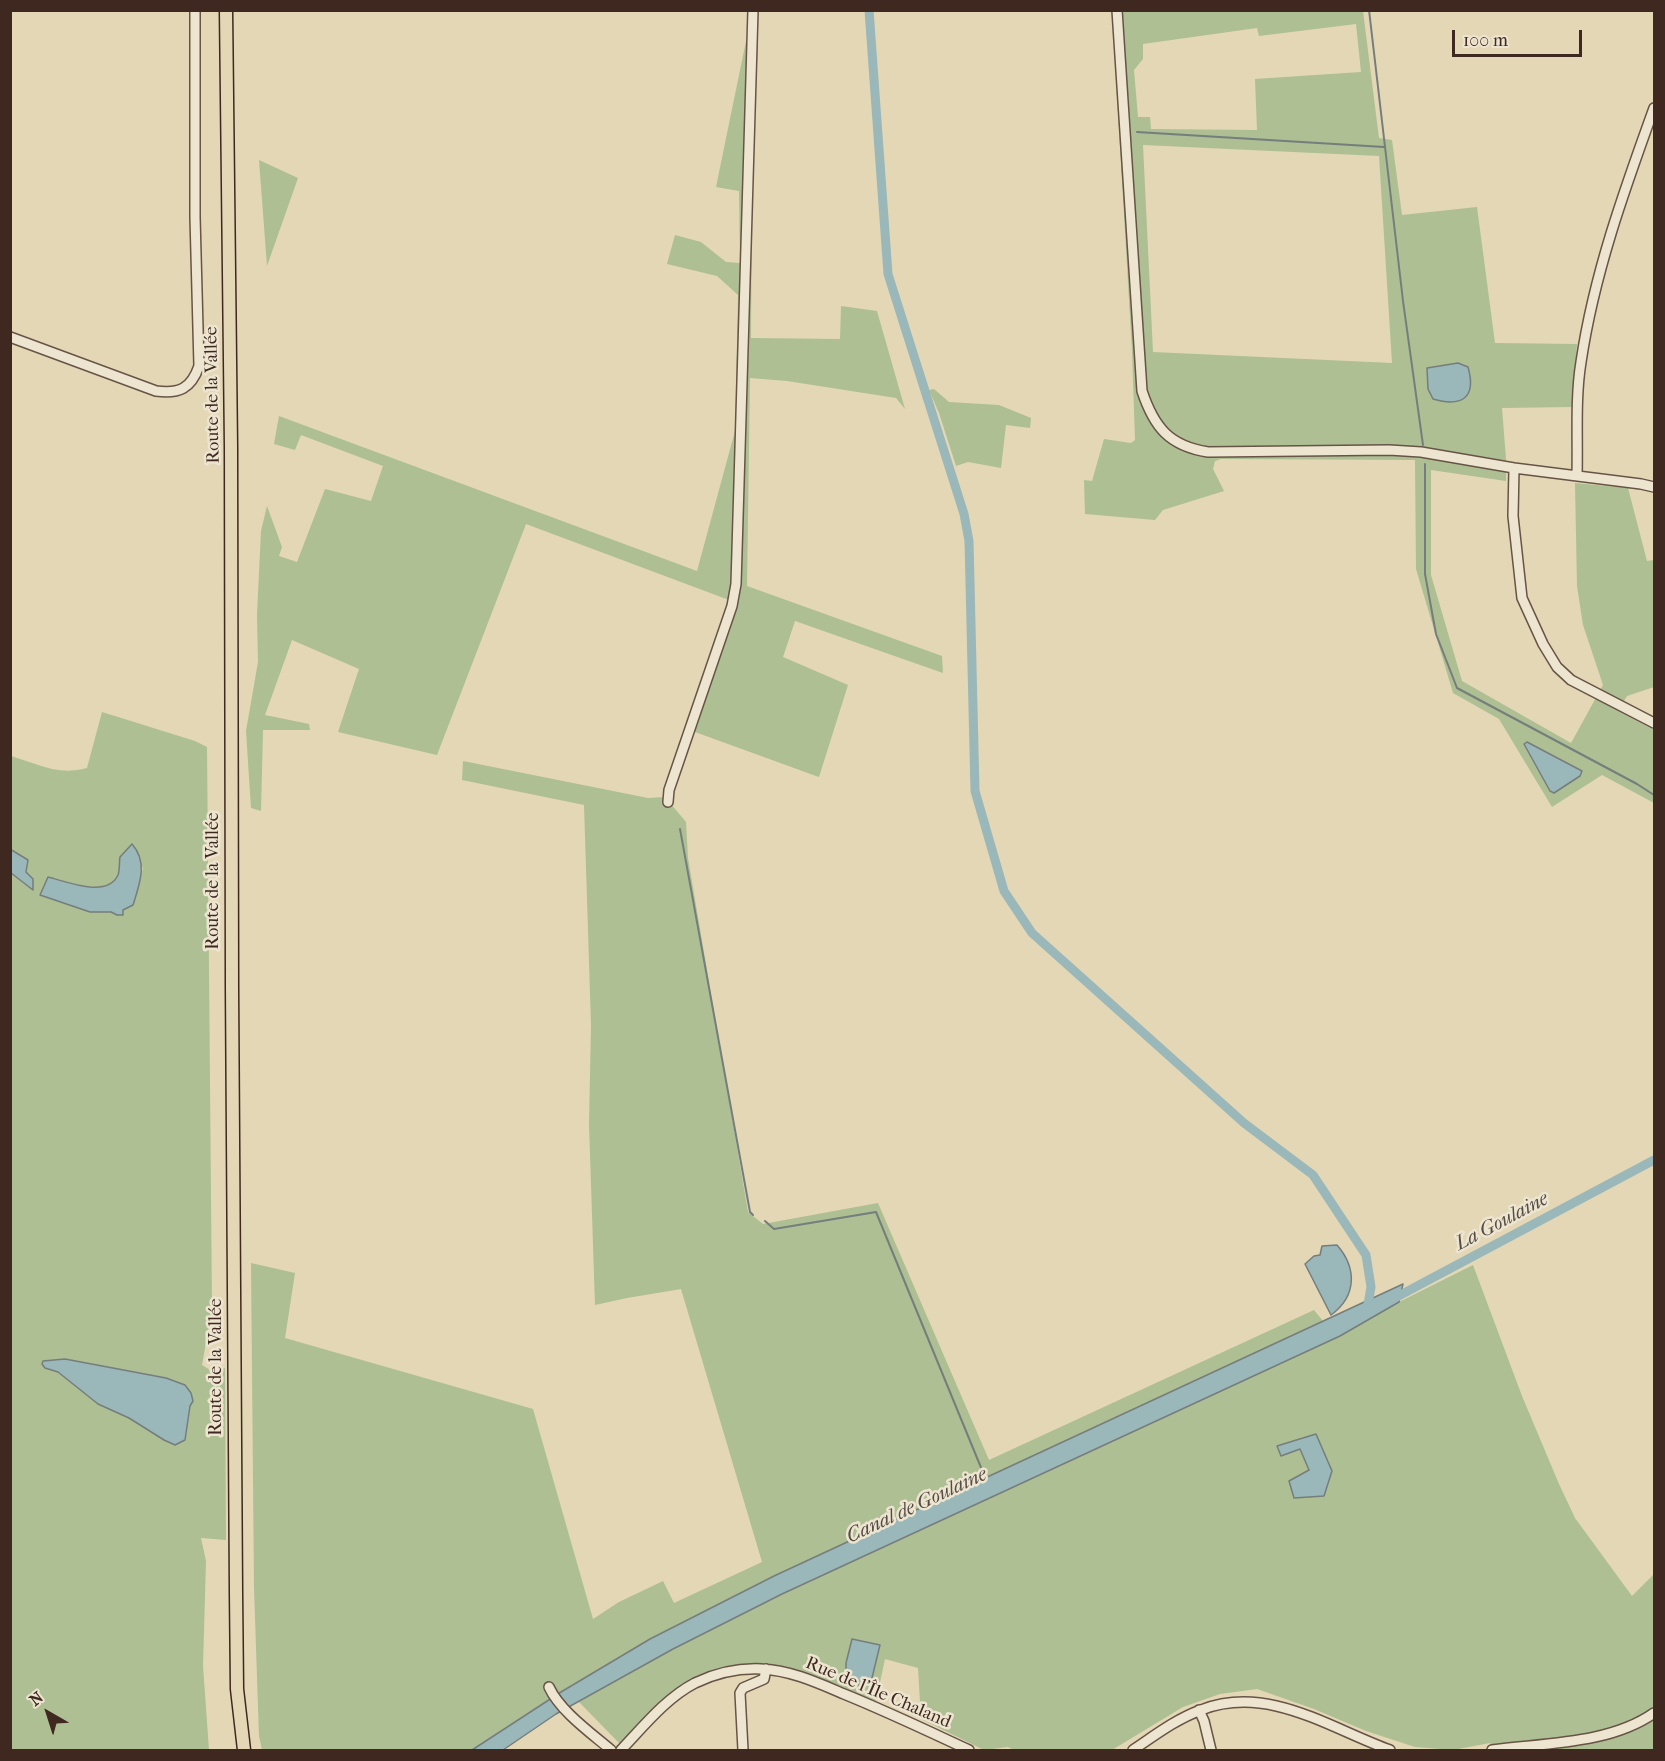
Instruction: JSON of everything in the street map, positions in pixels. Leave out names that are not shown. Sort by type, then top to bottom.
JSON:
[{"type":"main road","name":"Route de la Vallée","points":[[226,10],[232,614],[237,1689],[244,1750]]},
{"type":"street","points":[[10,337],[156,391],[172,393],[180,390],[194,378],[199,366],[195,217],[195,10]]},
{"type":"street","points":[[668,802],[669,790],[732,606],[736,584],[753,10]]},
{"type":"street","points":[[1117,10],[1142,391],[1148,409],[1162,432],[1191,449],[1208,452],[1389,450],[1421,452],[1514,468],[1654,487]]},
{"type":"street","points":[[1577,476],[1581,365],[1592,299],[1620,204],[1654,108]]},
{"type":"street","points":[[1514,468],[1513,516],[1522,598],[1543,644],[1557,668],[1571,680],[1654,723]]},
{"type":"street","points":[[743,1750],[740,1693],[743,1688],[764,1679],[766,1669]]},
{"type":"street","name":"Rue de l'Île Chaland","points":[[621,1750],[665,1705],[696,1683],[731,1670],[766,1669],[794,1675],[833,1689],[969,1750]]},
{"type":"street","points":[[550,1689],[574,1718],[611,1750]]},
{"type":"street","points":[[1133,1750],[1199,1710],[1246,1702],[1284,1707],[1390,1750]]},
{"type":"street","points":[[1199,1710],[1211,1750]]},
{"type":"street","points":[[1492,1750],[1619,1732],[1640,1723],[1654,1713]]},
{"type":"green space","points":[[1112,11],[1363,11],[1379,138],[1392,140],[1402,215],[1477,207],[1495,343],[1577,344],[1572,407],[1502,408],[1506,481],[1431,470],[1431,575],[1462,681],[1571,743],[1603,685],[1583,625],[1577,586],[1575,483],[1628,488],[1647,561],[1654,560],[1654,687],[1627,696],[1618,711],[1654,730],[1654,803],[1602,775],[1552,807],[1499,719],[1453,693],[1416,569],[1415,460],[1221,459],[1215,461],[1213,469],[1224,491],[1163,510],[1155,520],[1085,514],[1084,480],[1092,481],[1104,439],[1131,443],[1135,440]],"holes":[[[1356,24],[1361,72],[1255,79],[1257,130],[1151,129],[1150,117],[1138,117],[1134,70],[1143,59],[1143,44],[1257,28],[1259,36]],[[1143,145],[1379,156],[1392,363],[1153,352]]]},
{"type":"green space","points":[[746,41],[758,43],[752,169],[751,338],[840,339],[841,306],[877,311],[905,409],[896,398],[787,381],[750,378],[747,586],[942,656],[943,673],[795,621],[783,657],[848,685],[819,777],[816,776],[684,728],[729,600],[526,524],[437,755],[338,732],[359,669],[292,640],[265,715],[309,724],[310,730],[263,730],[261,811],[251,808],[246,731],[258,662],[257,615],[261,531],[267,506],[282,547],[279,556],[297,562],[325,489],[371,501],[383,466],[301,435],[295,450],[274,444],[279,416],[697,571],[735,431],[738,295],[717,276],[667,264],[675,235],[701,242],[726,262],[740,263],[739,191],[716,187]]},
{"type":"green space","points":[[259,160],[298,178],[267,266]]},
{"type":"green space","points":[[934,389],[949,402],[999,405],[1031,418],[1030,428],[1006,425],[1001,468],[968,462],[956,466],[929,390]]},
{"type":"green space","points":[[102,712],[195,741],[207,747],[212,1309],[202,1365],[210,1370],[225,1368],[226,1540],[201,1538],[206,1561],[203,1666],[209,1750],[11,1750],[10,873],[33,890],[26,873],[28,860],[11,849],[11,756],[57,770],[87,768]],"holes":[[[120,857],[143,868],[133,905],[123,910],[123,914],[117,915],[111,912],[90,912],[48,877],[96,887],[113,882],[119,873]]]},
{"type":"green space","points":[[463,761],[648,798],[665,797],[686,822],[688,858],[748,1212],[763,1224],[878,1203],[989,1460],[1314,1310],[1323,1321],[774,1576],[650,1639],[472,1750],[262,1750],[259,1736],[254,1588],[251,1263],[295,1273],[285,1338],[533,1409],[593,1619],[619,1602],[663,1581],[674,1603],[762,1562],[681,1289],[595,1305],[589,1124],[591,1025],[584,805],[462,780]]},
{"type":"green space","points":[[1473,1265],[1522,1396],[1575,1518],[1632,1596],[1654,1574],[1654,1750],[1490,1750],[1490,1743],[1453,1750],[1415,1747],[1366,1731],[1314,1709],[1257,1689],[1220,1694],[1183,1707],[1112,1750],[1014,1750],[1008,1747],[984,1750],[921,1719],[918,1668],[885,1659],[876,1701],[819,1680],[799,1670],[777,1665],[746,1664],[704,1673],[691,1678],[667,1695],[620,1744],[579,1702],[673,1649],[782,1594],[1340,1336],[1399,1302]]},
{"type":"water","points":[[1458,363],[1468,367],[1470,387],[1468,393],[1459,401],[1433,399],[1428,389],[1427,368]]},
{"type":"water","points":[[1527,742],[1582,771],[1580,776],[1554,793],[1550,791],[1524,744]]},
{"type":"water","points":[[132,844],[140,858],[141,873],[133,905],[123,910],[123,915],[111,912],[90,912],[40,895],[48,877],[96,887],[113,882],[119,873],[120,857]]},
{"type":"water","points":[[10,849],[28,860],[26,872],[33,879],[33,890],[11,873]]},
{"type":"water","points":[[1337,1245],[1348,1263],[1351,1282],[1346,1299],[1331,1315],[1305,1264],[1314,1256],[1320,1255],[1322,1246]]},
{"type":"water","points":[[1403,1284],[1399,1302],[1340,1336],[782,1594],[673,1649],[556,1714],[503,1750],[472,1750],[561,1692],[650,1639],[774,1576]]},
{"type":"water","points":[[65,1359],[166,1378],[185,1385],[193,1401],[190,1406],[185,1440],[175,1445],[164,1440],[129,1418],[98,1404],[58,1372],[45,1368],[42,1364],[43,1361]]},
{"type":"water","points":[[1316,1434],[1332,1471],[1324,1496],[1294,1498],[1289,1481],[1309,1470],[1300,1449],[1281,1456],[1277,1446]]},
{"type":"water","points":[[852,1639],[880,1645],[871,1682],[859,1685],[846,1674],[846,1663]]},
{"type":"waterway","points":[[869,10],[888,274],[964,514],[969,541],[975,791],[1004,891],[1032,933],[1244,1123],[1313,1175],[1366,1255],[1371,1287],[1367,1310]]},
{"type":"waterway","points":[[1369,10],[1403,301],[1423,445]]},
{"type":"waterway","points":[[1137,132],[1384,147]]},
{"type":"waterway","points":[[1425,464],[1425,574],[1436,634],[1457,688],[1654,795]]},
{"type":"waterway","points":[[680,829],[750,1212],[753,1215]]},
{"type":"waterway","name":"La Goulaine","points":[[1391,1300],[1654,1160]]},
{"type":"waterway","name":"Canal de Goulaine","points":[[765,1221],[774,1229],[876,1212],[982,1470]]}]
